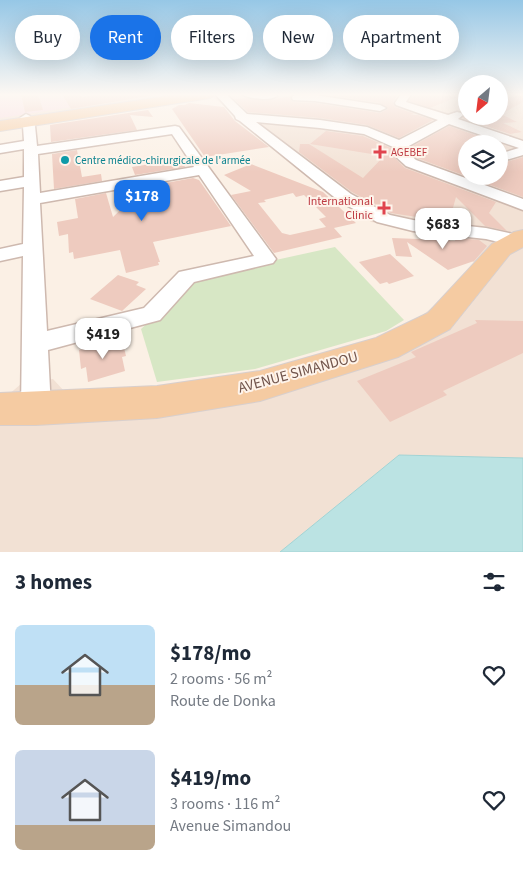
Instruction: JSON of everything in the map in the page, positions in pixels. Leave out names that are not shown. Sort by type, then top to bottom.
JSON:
[{"type":"main road","points":[[0,124],[27,120]]},
{"type":"main road","name":"AVENUE SIMANDOU","points":[[0,409],[36,409],[157,402],[260,386],[386,348],[439,321],[501,249],[519,239]]},
{"type":"street","points":[[27,120],[30,147],[36,409]]},
{"type":"street","points":[[245,120],[349,201],[372,213],[398,223],[519,239]]},
{"type":"street","points":[[278,120],[320,124],[374,120],[400,145],[401,156],[411,162],[523,205]]},
{"type":"street","points":[[400,145],[450,120],[523,145]]},
{"type":"street","points":[[0,149],[175,130],[266,259],[187,277],[152,314],[34,344]]},
{"type":"street","points":[[508,155],[523,151]]},
{"type":"street","points":[[0,186],[31,190],[203,170]]},
{"type":"street","points":[[443,175],[458,170]]},
{"type":"street","points":[[0,255],[32,248]]},
{"type":"shaded area","points":[[0,120],[66,120],[0,130]]},
{"type":"shaded area","points":[[242,120],[458,120],[458,125],[508,125],[508,120],[523,120],[523,458],[399,455],[280,552],[0,552],[0,396],[7,396],[22,383],[53,379],[66,393],[217,384],[404,330],[454,290],[475,263],[458,252],[461,249],[439,233],[371,222]]},
{"type":"green space","points":[[335,247],[404,320],[386,331],[255,369],[157,382],[141,329],[198,277]]},
{"type":"water","points":[[399,455],[523,458],[523,552],[280,552]]},
{"type":"building","points":[[84,120],[132,120],[137,130],[51,142],[50,125]]},
{"type":"building","points":[[179,120],[234,120],[269,147],[205,157]]},
{"type":"building","points":[[332,120],[433,120],[399,138],[367,125]]},
{"type":"building","points":[[508,120],[513,120],[517,122],[508,123]]},
{"type":"building","points":[[483,125],[507,125],[522,132],[510,134]]},
{"type":"building","points":[[449,126],[475,135],[458,135],[458,173],[417,158],[410,152],[409,148]]},
{"type":"building","points":[[326,131],[363,136],[391,148],[393,156],[405,168],[496,202],[489,213],[507,231],[485,226],[456,197],[449,222],[391,213],[352,192],[299,152],[300,144],[309,144],[363,178],[384,156],[310,144]]},
{"type":"building","name":"Centre médico-chirurgicale de l'armée","points":[[77,150],[82,177],[101,174],[102,181],[54,189],[52,154]]},
{"type":"building","points":[[523,157],[523,197],[490,185],[508,185],[508,161]]},
{"type":"building","points":[[181,159],[185,167],[135,175],[132,167]]},
{"type":"building","points":[[251,164],[323,192],[356,223],[334,228],[342,237],[274,253],[231,195],[251,191],[224,175]],"holes":[[[293,193],[296,197],[304,195],[326,217],[319,219],[326,227],[290,235],[282,233],[258,203]]]},
{"type":"building","points":[[193,178],[199,180],[231,226],[153,242],[160,262],[158,262],[159,265],[126,273],[120,250],[74,259],[73,252],[69,253],[68,234],[59,236],[57,222],[78,218],[75,199],[106,193],[113,217],[144,187]]},
{"type":"building","points":[[432,235],[450,237],[450,241],[455,241],[456,238],[479,240],[487,246],[474,261],[448,270],[407,242],[412,257],[396,256],[392,238],[445,240]]},
{"type":"building","points":[[390,254],[414,276],[389,284],[387,282],[380,284],[359,262]]},
{"type":"building","points":[[118,275],[139,282],[136,285],[146,289],[122,311],[90,299]]},
{"type":"building","points":[[475,320],[523,321],[523,353],[443,391],[447,395],[390,422],[357,381],[416,357],[411,352],[477,323]]},
{"type":"building","points":[[122,339],[126,356],[122,357],[125,371],[88,382],[86,367],[81,369],[79,350]]},
{"type":"place","name":"AGEBEF","points":[[380,152]]},
{"type":"place","name":"Centre médico-chirurgicale de l'armée","points":[[65,160]]},
{"type":"place","name":"International Clinic","points":[[384,208]]}]
